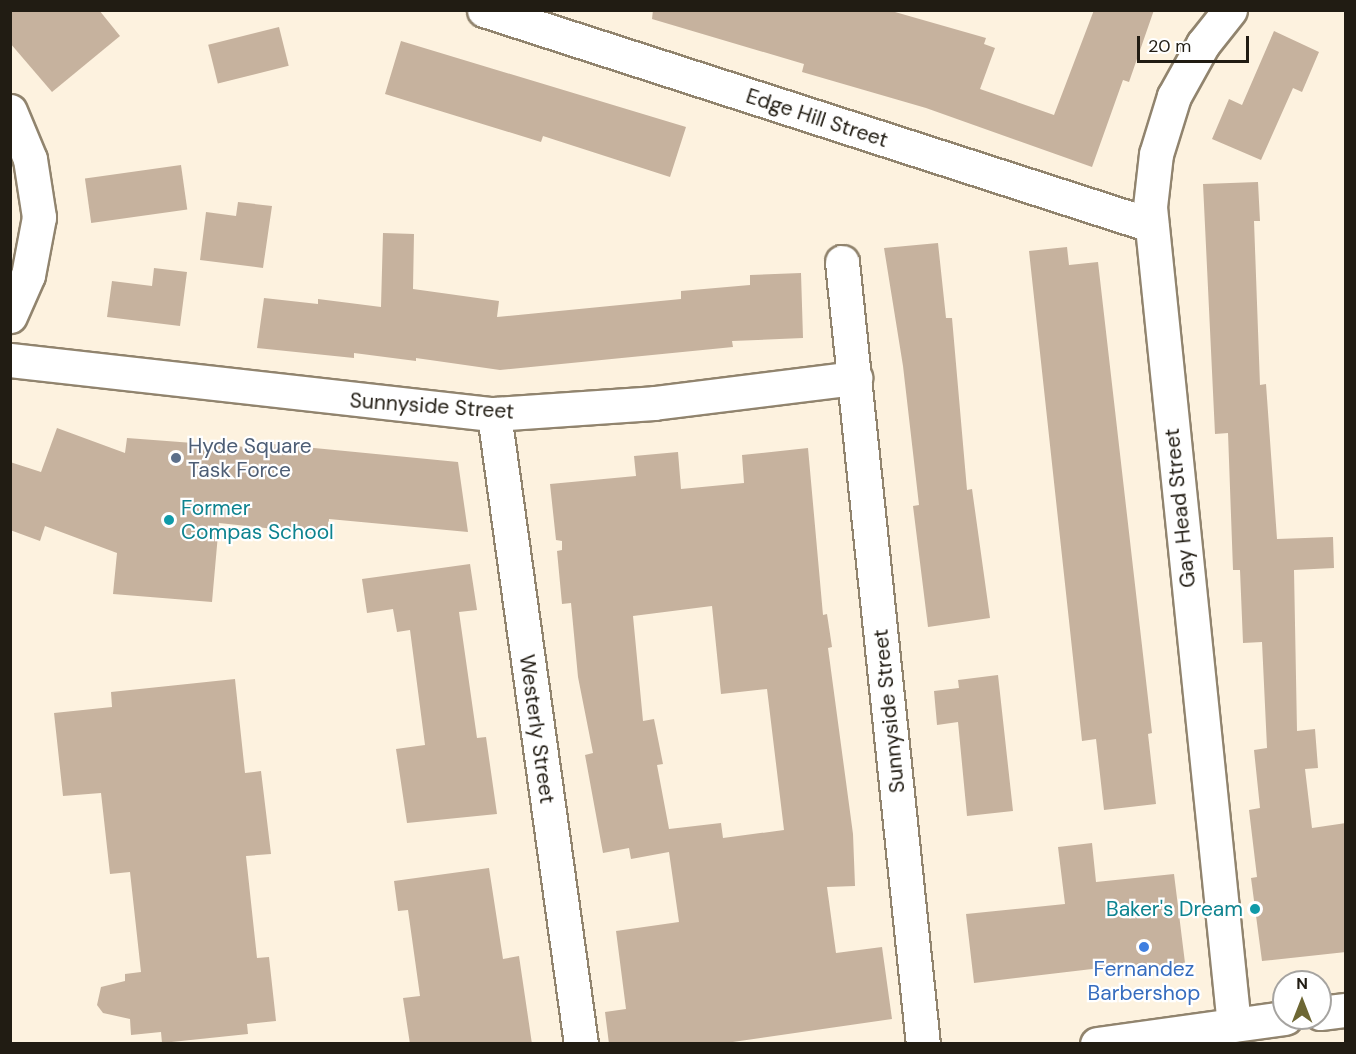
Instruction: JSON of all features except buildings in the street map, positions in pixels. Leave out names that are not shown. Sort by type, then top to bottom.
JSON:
[{"type":"street","name":"Edge Hill Street","points":[[484,10],[1151,225]]},
{"type":"street","name":"Gay Head Street","points":[[1230,10],[1191,63],[1168,113],[1153,172],[1151,225],[1234,1025]]},
{"type":"street","points":[[10,111],[30,159],[39,217],[28,275],[10,316]]},
{"type":"street","name":"Sunnyside Street","points":[[842,261],[924,1044]]},
{"type":"street","name":"Sunnyside Street","points":[[10,360],[494,414],[644,404],[855,378]]},
{"type":"street","name":"Westerly Street","points":[[494,414],[580,1044]]},
{"type":"street","points":[[1097,1044],[1272,1020]]},
{"type":"place","name":"Hyde Square Task Force","points":[[176,458]]},
{"type":"place","name":"Former Compas School","points":[[169,520]]},
{"type":"place","name":"Baker's Dream","points":[[1255,909]]},
{"type":"place","name":"Fernandez Barbershop","points":[[1144,947]]}]
